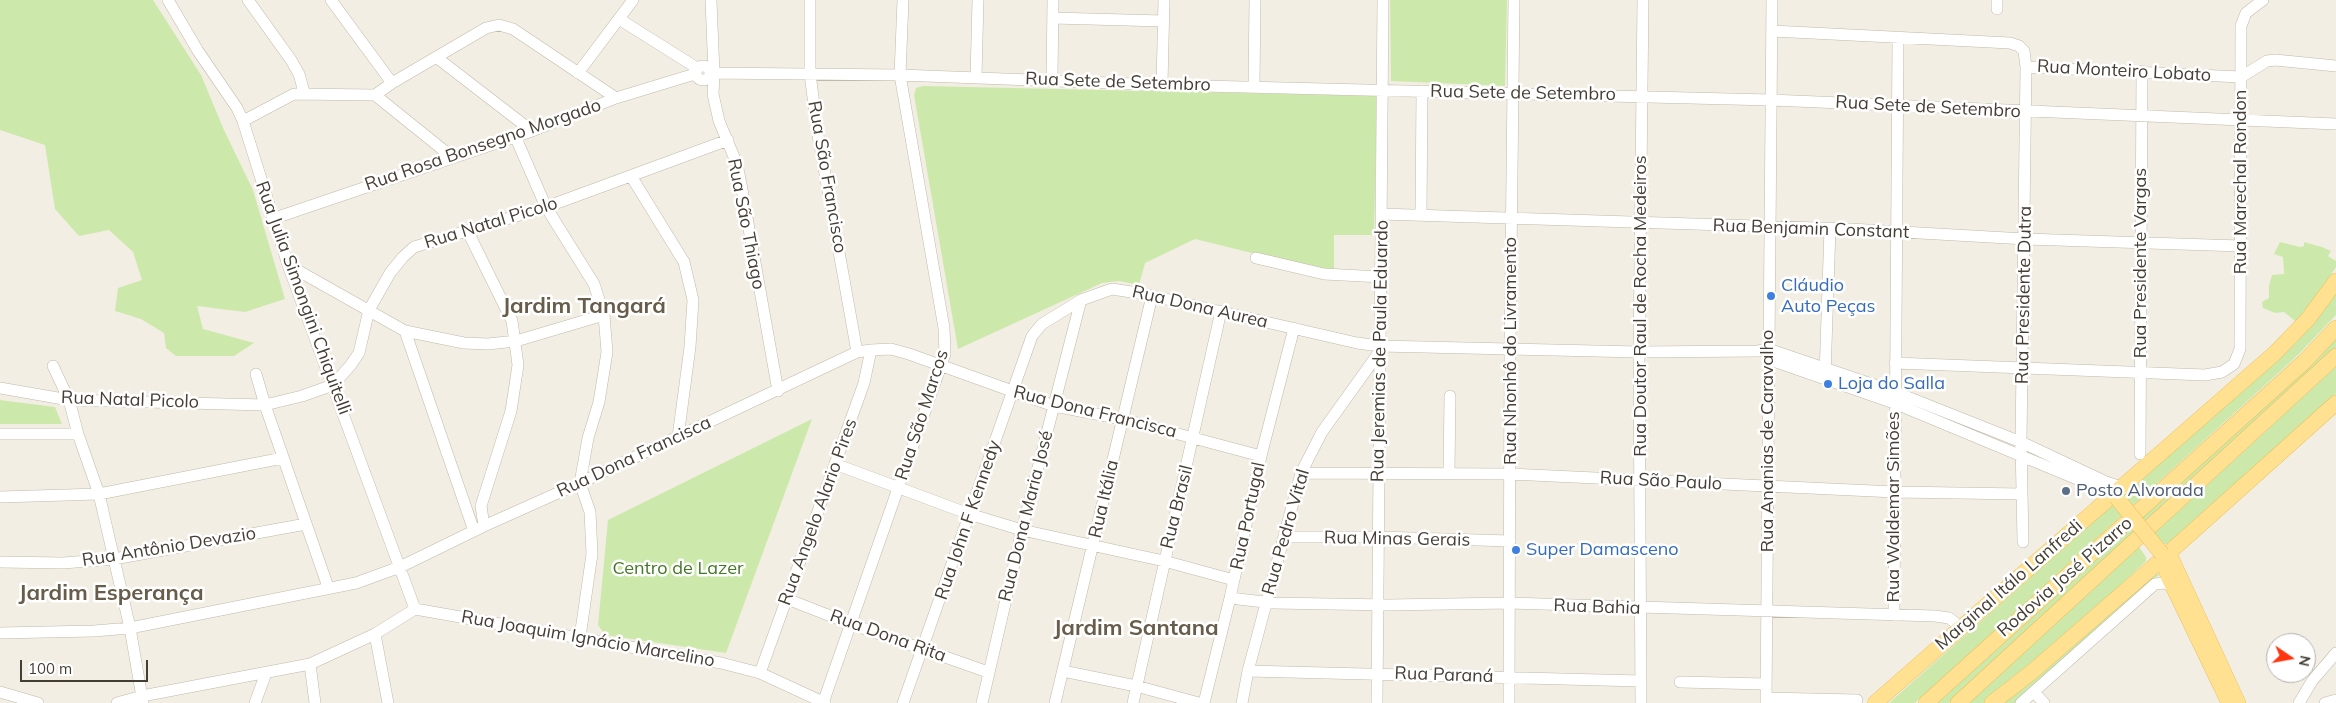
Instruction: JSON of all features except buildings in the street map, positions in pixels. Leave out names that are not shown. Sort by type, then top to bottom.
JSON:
[{"type":"main road","name":"Marginal Itálo Lanfredi","points":[[1875,703],[2111,491],[2275,353],[2308,318],[2336,281]]},
{"type":"main road","name":"Rodovia José Pizarro","points":[[1926,703],[2304,362],[2336,328]]},
{"type":"main road","name":"Rodovia José Pizarro","points":[[1958,703],[2336,356]]},
{"type":"main road","points":[[1992,703],[2033,671],[2335,404]]},
{"type":"main road","points":[[2111,491],[2163,556],[2174,588],[2197,626],[2238,703]]},
{"type":"main road","points":[[2163,556],[2172,560],[2197,626]]},
{"type":"main road","points":[[2218,668],[2230,703]]},
{"type":"street","name":"Rua Julia Simongini Chiquitelli","points":[[168,0],[198,51],[237,108],[243,121],[272,219],[288,265],[415,608]]},
{"type":"street","points":[[248,0],[291,60],[299,74],[304,92]]},
{"type":"street","points":[[331,0],[392,83]]},
{"type":"street","points":[[578,74],[633,0]]},
{"type":"street","name":"Rua São Thiago","points":[[711,0],[713,94],[719,121],[728,140],[741,184],[778,390]]},
{"type":"street","name":"Rua São Francisco","points":[[810,0],[810,74],[818,135],[857,352]]},
{"type":"street","name":"Rua São Marcos","points":[[824,703],[945,354],[944,328],[900,74],[903,0]]},
{"type":"street","points":[[976,77],[978,0]]},
{"type":"street","points":[[1052,80],[1053,0]]},
{"type":"street","points":[[1162,85],[1164,0]]},
{"type":"street","points":[[1254,86],[1255,0]]},
{"type":"street","name":"Rua Jeremias de Paula Eduardo","points":[[1377,703],[1383,0]]},
{"type":"street","name":"Rua Nhonhô do Livramento","points":[[1509,703],[1510,348],[1514,0]]},
{"type":"street","name":"Rua Doutor Raul de Rocha Medeiros","points":[[1641,703],[1639,352],[1643,0]]},
{"type":"street","name":"Rua Ananias de Caravalho","points":[[1766,700],[1772,0]]},
{"type":"street","name":"Rua Marechal Rondon","points":[[2141,372],[2205,375],[2228,370],[2238,357],[2240,349],[2242,22],[2249,11],[2263,0]]},
{"type":"street","points":[[1053,18],[1163,21]]},
{"type":"street","points":[[620,19],[696,71],[705,66],[712,74]]},
{"type":"street","points":[[375,95],[392,83],[493,25],[505,25],[616,98]]},
{"type":"street","name":"Rua Monteiro Lobato","points":[[1772,31],[1898,39],[2010,43],[2022,48]]},
{"type":"street","name":"Rua Waldemar Simões","points":[[1894,615],[1898,39]]},
{"type":"street","name":"Rua Presidente Dutra","points":[[2022,48],[2026,67],[2021,448],[2023,542]]},
{"type":"street","points":[[436,57],[532,131]]},
{"type":"street","points":[[2241,77],[2262,63],[2275,60],[2336,66]]},
{"type":"street","name":"Rua Monteiro Lobato","points":[[2026,67],[2241,77]]},
{"type":"street","name":"Rua Rosa Bonsegno Morgado","points":[[272,219],[532,131],[616,98],[696,71]]},
{"type":"street","name":"Rua Presidente Vargas","points":[[2140,454],[2142,72]]},
{"type":"street","name":"Rua Sete de Setembro","points":[[712,74],[900,74],[1162,85],[1513,92],[1771,100],[2336,124]]},
{"type":"street","points":[[1421,215],[1422,91]]},
{"type":"street","points":[[243,121],[286,96],[304,92],[375,95],[452,157]]},
{"type":"street","points":[[515,136],[546,207],[594,284],[604,315],[607,352],[580,483],[590,512],[592,554],[580,637]]},
{"type":"street","name":"Rua Natal Picolo","points":[[0,388],[69,400],[265,405],[302,396],[333,385],[359,353],[369,310],[390,273],[403,257],[414,248],[546,207],[728,140]]},
{"type":"street","points":[[631,176],[684,262],[693,300],[690,347],[678,437]]},
{"type":"street","name":"Rua Benjamin Constant","points":[[1381,214],[1830,229],[2140,244],[2241,246]]},
{"type":"street","points":[[1825,373],[1830,229]]},
{"type":"street","points":[[467,230],[505,303],[516,341],[518,366],[511,410],[480,506],[479,528]]},
{"type":"street","points":[[1256,258],[1324,274],[1380,277]]},
{"type":"street","points":[[288,265],[405,332],[464,343],[488,344],[516,341],[604,315]]},
{"type":"street","name":"Rua Dona Aurea","points":[[1032,336],[1042,324],[1081,300],[1112,289],[1221,311],[1380,349],[1510,348],[1639,352],[1758,351],[1768,354]]},
{"type":"street","name":"Rua Itália","points":[[1055,703],[1152,296]]},
{"type":"street","name":"Rua Dona Maria José","points":[[982,703],[1022,530],[1081,300]]},
{"type":"street","name":"Rua Brasil","points":[[1132,703],[1221,311]]},
{"type":"street","name":"Rua Portugal","points":[[1204,703],[1230,598],[1261,456],[1294,328]]},
{"type":"street","points":[[405,332],[479,528]]},
{"type":"street","name":"Rua John F Kennedy","points":[[903,703],[1032,336]]},
{"type":"street","name":"Rua Dona Francisca","points":[[0,633],[94,631],[130,628],[328,587],[356,583],[400,567],[479,528],[580,483],[857,352],[871,350],[891,349],[1054,406],[1122,419],[1261,456]]},
{"type":"street","name":"Rua Pedro Vital","points":[[1242,703],[1248,672],[1301,473],[1322,432],[1380,349]]},
{"type":"street","name":"Rua Angelo Alario Pires","points":[[760,673],[864,383],[871,350]]},
{"type":"street","points":[[1768,354],[1895,397],[2021,448],[2111,491]]},
{"type":"street","points":[[1895,363],[2141,372]]},
{"type":"street","points":[[53,366],[69,400],[78,434],[99,494],[130,628],[143,699]]},
{"type":"street","points":[[256,374],[328,587]]},
{"type":"street","points":[[1449,472],[1450,396]]},
{"type":"street","points":[[0,434],[78,434]]},
{"type":"street","points":[[0,497],[99,494],[283,458]]},
{"type":"street","points":[[835,464],[969,514],[1022,530],[1164,561],[1234,580]]},
{"type":"street","name":"Rua São Paulo","points":[[1301,473],[1379,474],[1449,472],[1896,492],[2022,494]]},
{"type":"street","name":"Rua Antônio Devazio","points":[[0,562],[64,563],[114,560],[306,524]]},
{"type":"street","name":"Rua Minas Gerais","points":[[1284,537],[1378,537],[1510,541]]},
{"type":"street","points":[[2021,703],[2155,584],[2165,583],[2174,588]]},
{"type":"street","name":"Rua Bahia","points":[[1230,598],[1266,602],[1378,605],[1509,603],[1935,616],[1949,618],[1961,627]]},
{"type":"street","name":"Rua Dona Rita","points":[[787,599],[851,624],[988,672]]},
{"type":"street","points":[[117,703],[310,664],[375,634],[415,608]]},
{"type":"street","name":"Rua Joaquim Ignácio Marcelino","points":[[415,608],[687,656],[760,673],[812,695],[824,703]]},
{"type":"street","points":[[375,634],[388,703]]},
{"type":"street","points":[[2299,703],[2312,681],[2336,653]]},
{"type":"street","points":[[310,664],[315,703]]},
{"type":"street","points":[[1063,671],[1136,686],[1199,703]]},
{"type":"street","name":"Rua Paraná","points":[[1248,672],[1641,681]]},
{"type":"street","points":[[255,703],[266,673]]},
{"type":"street","points":[[1680,682],[1766,684]]},
{"type":"street","points":[[0,692],[38,703]]},
{"type":"street","points":[[2034,692],[2044,703]]},
{"type":"street","points":[[1766,700],[1857,700]]},
{"type":"green space","points":[[0,0],[153,0],[201,75],[224,130],[253,190],[285,299],[245,312],[197,306],[203,329],[254,343],[234,356],[176,356],[166,348],[164,333],[141,319],[115,311],[118,288],[142,280],[133,252],[109,230],[79,236],[55,209],[45,145],[0,130]]},
{"type":"green space","points":[[1390,0],[1507,0],[1505,86],[1391,81]]},
{"type":"green space","points":[[923,86],[1377,96],[1374,235],[1334,235],[1334,270],[1329,272],[1195,239],[1145,263],[1139,285],[1119,281],[1102,283],[958,349],[914,95],[916,88]]},
{"type":"green space","points":[[2280,242],[2300,247],[2304,246],[2304,242],[2322,247],[2331,251],[2328,256],[2336,261],[2336,267],[2299,324],[2284,312],[2275,313],[2263,308],[2262,302],[2269,298],[2269,286],[2272,275],[2284,274],[2283,257],[2274,254]]},
{"type":"green space","points":[[2336,288],[2336,315],[2296,357],[1915,703],[1889,703],[2059,552]]},
{"type":"green space","points":[[2336,335],[2336,348],[2074,589],[1949,703],[1935,703]]},
{"type":"green space","points":[[2336,366],[2336,394],[2329,401],[2169,544],[2164,544],[2153,534]]},
{"type":"green space","points":[[0,400],[55,407],[62,424],[0,424]]},
{"type":"green space","name":"Centro de Lazer","points":[[812,419],[726,653],[605,635],[598,625],[608,520]]},
{"type":"green space","points":[[2139,547],[2146,557],[2146,561],[2107,598],[1985,703],[1967,703]]},
{"type":"green space","points":[[2155,570],[2159,575],[2017,703],[1999,703]]},
{"type":"place","name":"Cláudio Auto Peças","points":[[1771,296]]},
{"type":"place","name":"Loja do Salla","points":[[1828,384]]},
{"type":"place","name":"Posto Alvorada","points":[[2066,491]]},
{"type":"place","name":"Super Damasceno","points":[[1516,550]]},
{"type":"district","name":"Jardim Tangará","points":[[584,306]]},
{"type":"district","name":"Jardim Esperança","points":[[111,593]]},
{"type":"district","name":"Jardim Santana","points":[[1136,628]]}]
